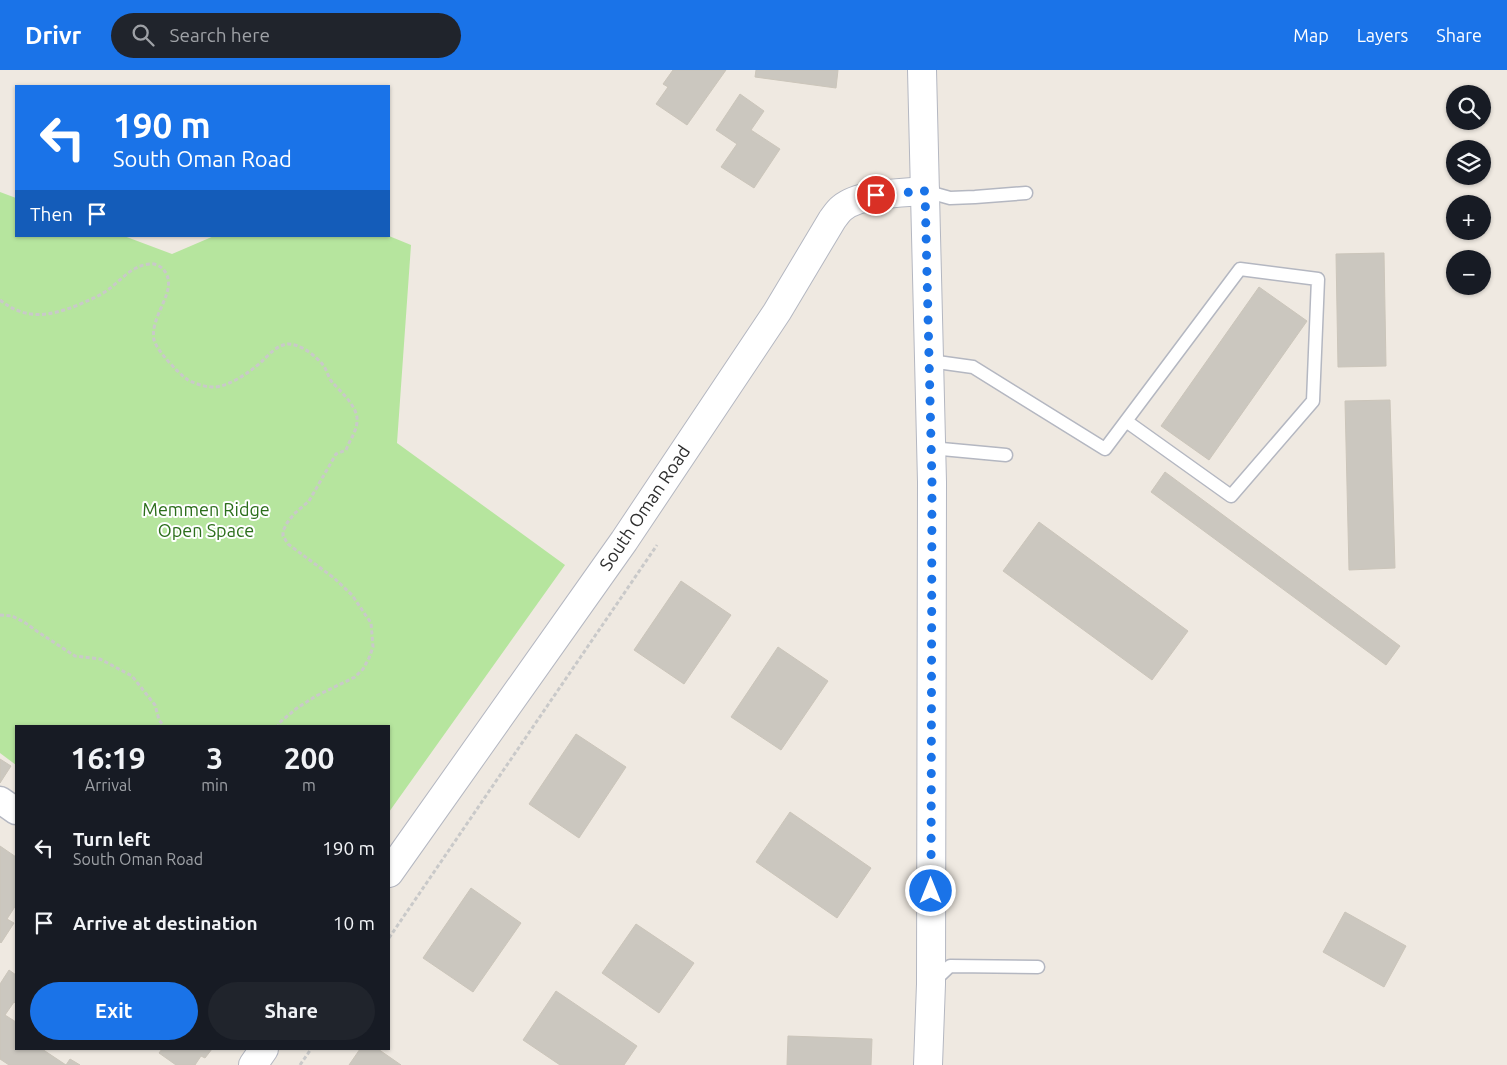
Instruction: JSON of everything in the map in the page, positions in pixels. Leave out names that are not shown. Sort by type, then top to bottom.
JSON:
[{"type":"street","points":[[922,70],[931,448],[931,984],[928,1065]]},
{"type":"street","name":"South Oman Road","points":[[390,872],[624,541],[777,312],[832,220],[842,208],[858,200],[876,195],[925,191]]},
{"type":"street","points":[[0,800],[15,810]]},
{"type":"street","points":[[253,1065],[263,1050]]},
{"type":"lane","points":[[925,191],[950,198],[1026,193]]},
{"type":"lane","points":[[930,361],[973,367],[1106,449],[1126,422],[1240,269],[1318,279],[1313,401],[1231,496],[1126,422]]},
{"type":"lane","points":[[931,448],[1006,455]]},
{"type":"lane","points":[[931,984],[950,966],[1038,967]]},
{"type":"path","points":[[0,300],[12,308],[25,313],[40,316],[58,313],[94,298],[108,290],[135,268],[151,263],[160,267],[167,274],[170,282],[166,297],[157,316],[154,342],[180,375],[201,385],[215,387],[248,373],[273,350],[287,344],[299,346],[323,365],[330,380],[348,398],[358,416],[355,432],[346,450],[336,454],[309,501],[287,523],[283,536],[288,544],[334,578],[352,595],[371,624],[373,648],[363,670],[355,677],[316,696],[297,708],[279,725]]},
{"type":"path","points":[[390,937],[656,545]]},
{"type":"path","points":[[0,615],[12,616],[24,622],[76,656],[100,659],[132,676],[154,705],[163,725]]},
{"type":"path","points":[[300,1065],[310,1050]]},
{"type":"green space","name":"Memmen Ridge Open Space","points":[[0,192],[15,198],[15,237],[127,237],[172,254],[212,237],[390,236],[411,245],[397,443],[565,565],[390,811],[390,725],[15,725],[15,764],[0,753]]},
{"type":"building","points":[[673,70],[726,70],[687,125],[656,104],[668,87],[663,84]]},
{"type":"building","points":[[756,70],[838,70],[836,88],[755,77]]},
{"type":"building","points":[[740,94],[764,111],[751,130],[780,149],[754,188],[721,167],[737,144],[716,130]]},
{"type":"building","points":[[1384,253],[1386,366],[1338,367],[1336,254]]},
{"type":"building","points":[[1259,287],[1307,321],[1209,460],[1161,426]]},
{"type":"building","points":[[1390,400],[1395,568],[1349,570],[1345,401]]},
{"type":"building","points":[[1165,472],[1400,646],[1386,665],[1151,492]]},
{"type":"building","points":[[1039,522],[1188,631],[1152,680],[1003,571]]},
{"type":"building","points":[[681,581],[731,615],[684,684],[634,650]]},
{"type":"building","points":[[778,647],[828,681],[781,750],[731,717]]},
{"type":"building","points":[[576,734],[626,767],[579,838],[529,804]]},
{"type":"building","points":[[0,759],[11,766],[0,783]]},
{"type":"building","points":[[790,812],[871,868],[837,918],[756,862]]},
{"type":"building","points":[[0,846],[15,856],[15,907],[7,919],[14,923],[0,942]]},
{"type":"building","points":[[471,888],[521,923],[473,992],[423,958]]},
{"type":"building","points":[[1345,912],[1406,946],[1384,987],[1323,952]]},
{"type":"building","points":[[636,924],[694,963],[659,1013],[602,973]]},
{"type":"building","points":[[9,970],[15,974],[15,1003],[5,1015],[15,1021],[15,1050],[44,1050],[66,1065],[9,1065],[0,1059],[0,984]]},
{"type":"building","points":[[556,991],[637,1046],[624,1065],[560,1065],[523,1040]]},
{"type":"building","points":[[788,1036],[872,1039],[871,1065],[787,1065]]},
{"type":"building","points":[[161,1050],[211,1050],[205,1058],[201,1056],[195,1065],[176,1065],[159,1053]]},
{"type":"building","points":[[359,1050],[379,1050],[401,1065],[349,1065]]},
{"type":"building","points":[[70,1059],[80,1065],[66,1065]]},
{"type":"route","points":[[876,195],[925,191],[932,482],[931,891]]}]
